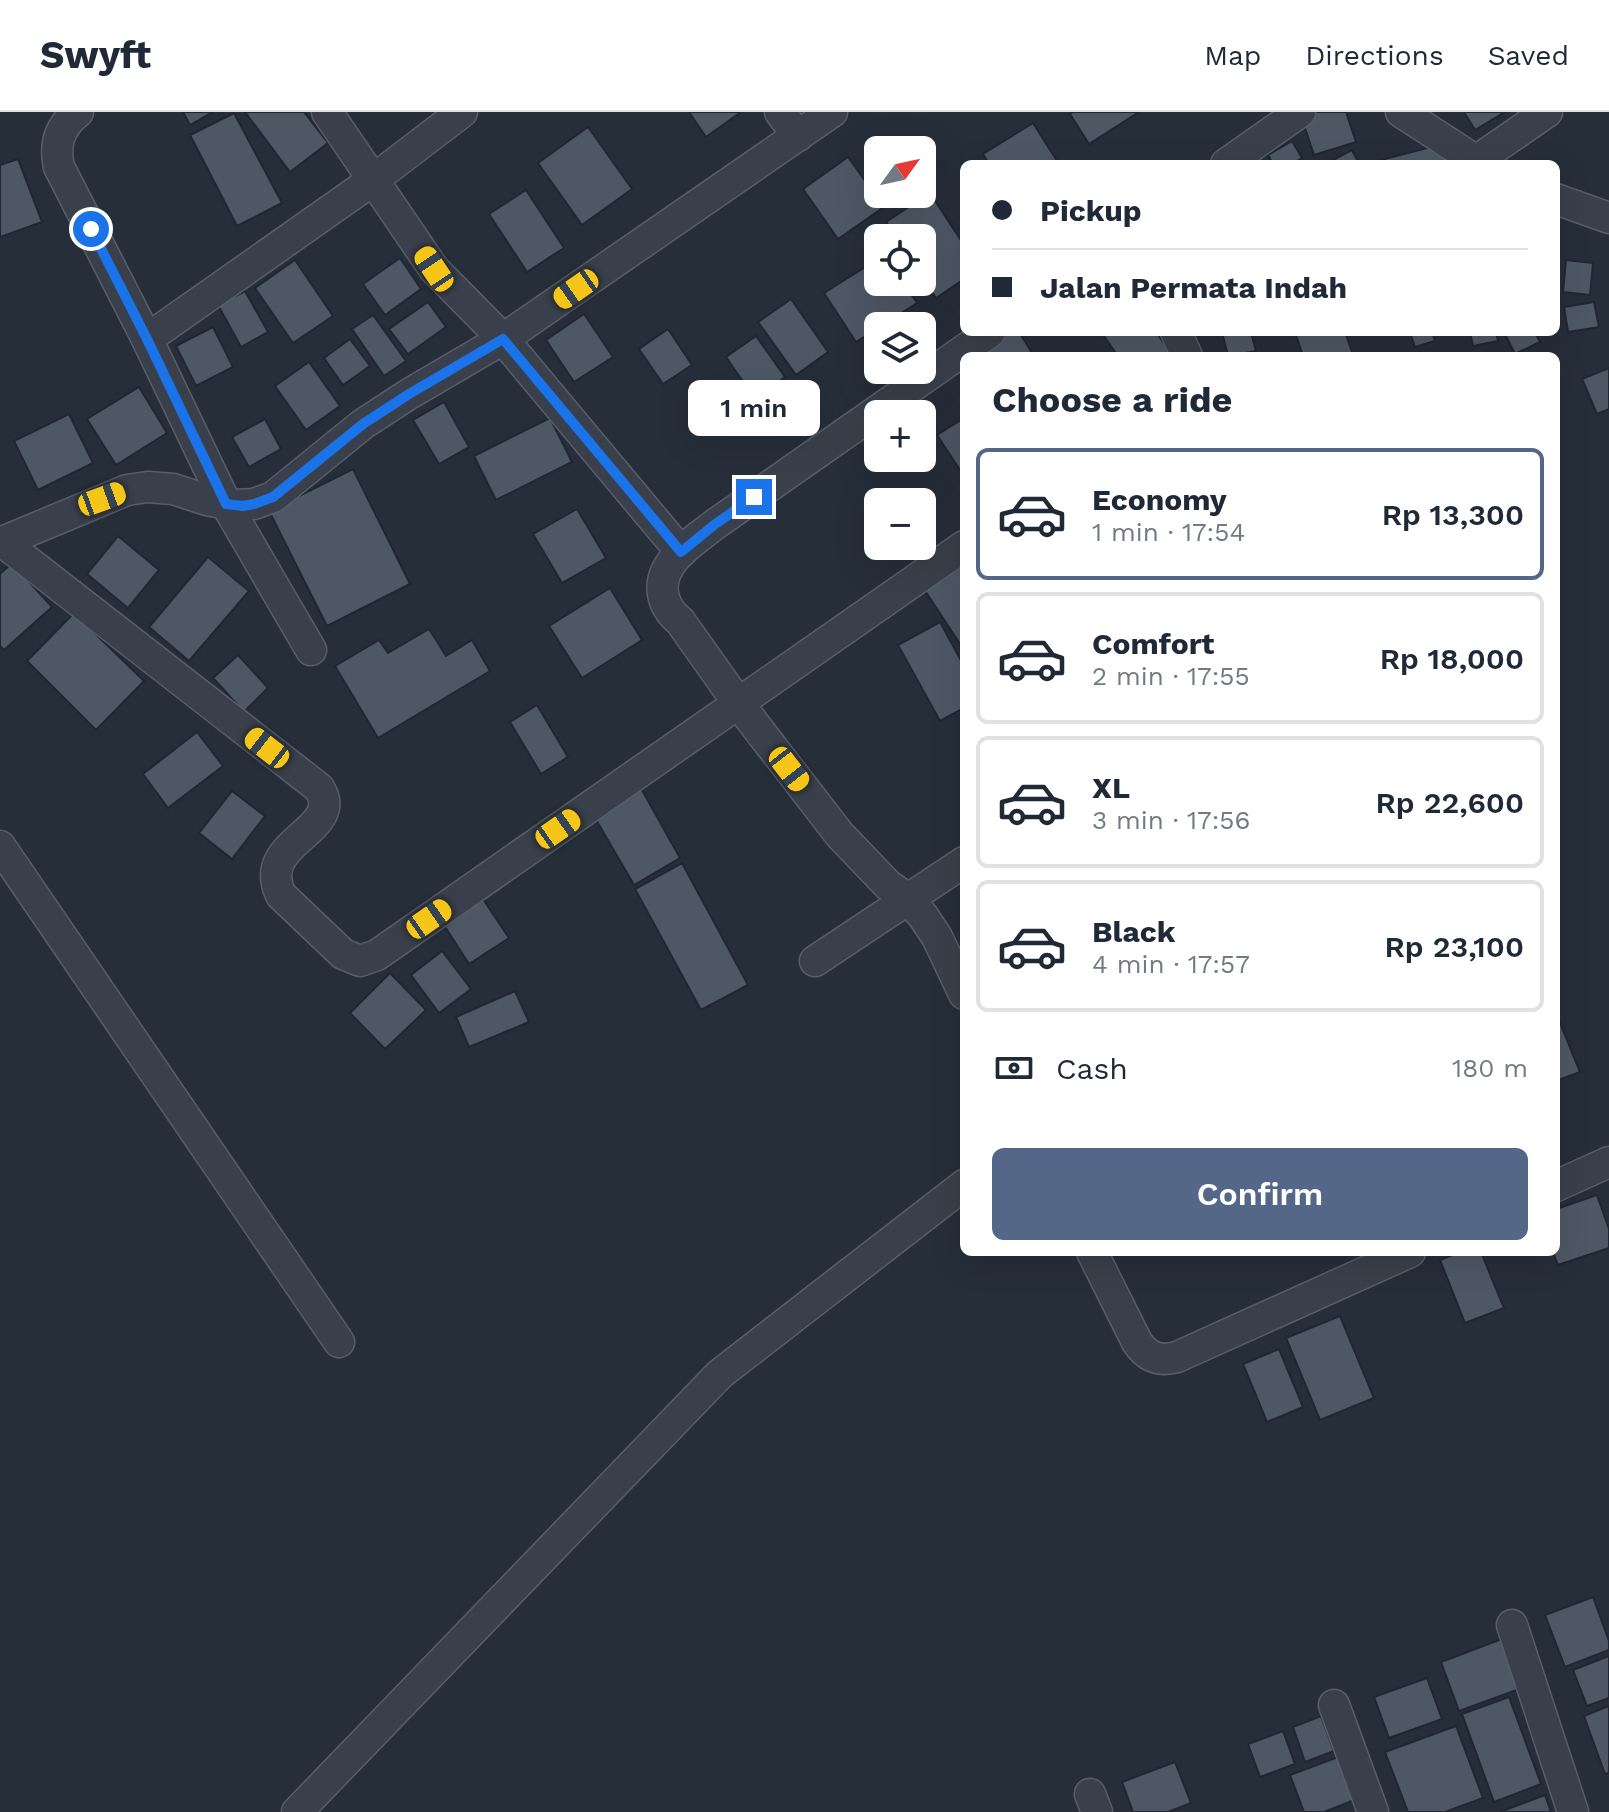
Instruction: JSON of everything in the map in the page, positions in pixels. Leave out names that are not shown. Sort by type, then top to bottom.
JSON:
[{"type":"street","points":[[78,112],[65,124],[58,138],[56,153],[59,167],[147,339],[226,504],[311,650]]},
{"type":"street","points":[[327,112],[434,269],[503,339],[681,552]]},
{"type":"street","points":[[147,339],[373,180],[462,112]]},
{"type":"street","points":[[780,112],[798,136]]},
{"type":"street","points":[[832,112],[503,339],[363,424],[273,497],[243,506],[207,500],[173,489],[148,487],[127,490],[2,542],[319,788],[324,798],[322,814],[280,859],[276,869],[276,885],[281,895],[343,954],[355,960],[374,958],[960,549]]},
{"type":"street","points":[[1401,112],[1475,160]]},
{"type":"street","points":[[1481,160],[1547,112]]},
{"type":"street","points":[[1231,160],[1291,114]]},
{"type":"street","points":[[1560,200],[1609,218]]},
{"type":"street","points":[[961,352],[984,336]]},
{"type":"street","points":[[960,353],[714,525],[668,566],[662,585],[670,611],[840,835],[923,916],[937,937],[960,986]]},
{"type":"street","points":[[0,846],[339,1342]]},
{"type":"street","points":[[815,961],[960,865]]},
{"type":"street","points":[[1560,1184],[1609,1162]]},
{"type":"street","points":[[297,1812],[720,1374],[960,1188]]},
{"type":"street","points":[[1094,1256],[1137,1342],[1147,1354],[1161,1360],[1177,1357],[1401,1256]]},
{"type":"street","points":[[1512,1625],[1573,1812]]},
{"type":"street","points":[[1334,1705],[1373,1812]]},
{"type":"building","points":[[183,112],[213,112],[190,125]]},
{"type":"building","points":[[245,112],[304,112],[328,143],[290,172]]},
{"type":"building","points":[[689,112],[741,112],[706,137]]},
{"type":"building","points":[[1139,112],[1089,144],[1070,114]]},
{"type":"building","points":[[1314,112],[1346,112],[1356,142],[1314,155],[1301,116]]},
{"type":"building","points":[[1464,112],[1505,112],[1475,130]]},
{"type":"building","points":[[234,113],[282,203],[237,226],[190,135]]},
{"type":"building","points":[[1033,123],[1056,160],[987,160],[983,154]]},
{"type":"building","points":[[588,127],[632,189],[582,225],[538,163]]},
{"type":"building","points":[[1292,141],[1302,158],[1271,160],[1268,155]]},
{"type":"building","points":[[1443,144],[1454,160],[1381,160]]},
{"type":"building","points":[[1352,150],[1357,160],[1333,160]]},
{"type":"building","points":[[848,157],[864,179],[864,208],[883,208],[838,239],[803,189]]},
{"type":"building","points":[[18,159],[42,222],[0,237],[0,165]]},
{"type":"building","points":[[526,190],[564,248],[527,272],[489,214]]},
{"type":"building","points":[[936,202],[960,239],[960,282],[935,296],[936,224],[886,222],[907,208],[936,208]]},
{"type":"building","points":[[400,258],[421,289],[385,315],[363,284]]},
{"type":"building","points":[[295,260],[333,316],[293,343],[255,288]]},
{"type":"building","points":[[1566,260],[1593,263],[1590,295],[1563,292]]},
{"type":"building","points":[[864,268],[864,296],[912,296],[917,303],[903,312],[864,312],[864,337],[856,342],[824,293]]},
{"type":"building","points":[[245,291],[268,332],[241,347],[218,305]]},
{"type":"building","points":[[791,299],[828,352],[796,375],[758,322]]},
{"type":"building","points":[[428,302],[446,327],[408,354],[389,329]]},
{"type":"building","points":[[1594,302],[1599,327],[1568,332],[1564,307]]},
{"type":"building","points":[[584,314],[613,357],[574,382],[546,340]]},
{"type":"building","points":[[373,315],[406,361],[384,376],[352,329]]},
{"type":"building","points":[[213,327],[233,367],[196,386],[176,346]]},
{"type":"building","points":[[668,329],[692,365],[663,384],[639,349]]},
{"type":"building","points":[[756,336],[785,377],[755,399],[726,357]]},
{"type":"building","points":[[1005,336],[1022,336],[1032,352],[980,352]]},
{"type":"building","points":[[1104,336],[1159,336],[1170,352],[1115,352]]},
{"type":"building","points":[[1223,336],[1252,336],[1256,351],[1227,352]]},
{"type":"building","points":[[1296,336],[1346,336],[1352,352],[1302,352]]},
{"type":"building","points":[[1411,336],[1433,336],[1435,341],[1415,347]]},
{"type":"building","points":[[1471,336],[1497,336],[1498,341],[1473,346]]},
{"type":"building","points":[[1506,336],[1537,336],[1540,342],[1514,352]]},
{"type":"building","points":[[350,339],[370,366],[343,385],[324,358]]},
{"type":"building","points":[[309,362],[340,406],[306,430],[275,386]]},
{"type":"building","points":[[1609,368],[1609,409],[1597,414],[1582,379]]},
{"type":"building","points":[[139,387],[167,433],[116,465],[87,419]]},
{"type":"building","points":[[444,402],[469,447],[439,464],[413,420]]},
{"type":"building","points":[[69,414],[93,463],[38,490],[14,441]]},
{"type":"building","points":[[550,418],[572,462],[496,500],[474,456]]},
{"type":"building","points":[[265,419],[281,449],[249,467],[232,437]]},
{"type":"building","points":[[960,421],[960,470],[937,435]]},
{"type":"building","points":[[353,469],[410,584],[327,626],[269,511]]},
{"type":"building","points":[[577,509],[606,558],[562,583],[533,534]]},
{"type":"building","points":[[118,536],[159,570],[128,608],[87,574]]},
{"type":"building","points":[[208,557],[249,591],[189,661],[149,627]]},
{"type":"building","points":[[960,558],[960,644],[920,583]]},
{"type":"building","points":[[12,563],[52,607],[4,650],[0,646],[0,574]]},
{"type":"building","points":[[610,588],[642,640],[582,678],[549,626]]},
{"type":"building","points":[[74,613],[144,681],[96,730],[27,661]]},
{"type":"building","points":[[940,622],[960,659],[960,710],[940,721],[898,645]]},
{"type":"building","points":[[429,629],[446,656],[472,640],[490,671],[378,738],[335,666],[379,640],[388,653]]},
{"type":"building","points":[[238,655],[268,688],[244,712],[213,678]]},
{"type":"building","points":[[537,705],[568,757],[541,774],[510,722]]},
{"type":"building","points":[[197,732],[223,766],[168,808],[143,774]]},
{"type":"building","points":[[638,783],[680,858],[634,885],[591,811]]},
{"type":"building","points":[[232,791],[265,816],[232,859],[199,833]]},
{"type":"building","points":[[682,863],[748,985],[701,1010],[635,889]]},
{"type":"building","points":[[479,893],[509,938],[469,964],[440,919]]},
{"type":"building","points":[[442,951],[471,989],[439,1013],[411,975]]},
{"type":"building","points":[[390,973],[426,1010],[385,1049],[350,1013]]},
{"type":"building","points":[[515,991],[529,1022],[469,1047],[456,1017]]},
{"type":"building","points":[[1560,1023],[1580,1072],[1560,1080]]},
{"type":"building","points":[[1597,1195],[1609,1229],[1609,1248],[1558,1265],[1555,1256],[1560,1256],[1560,1208]]},
{"type":"building","points":[[1450,1256],[1483,1256],[1504,1308],[1465,1323],[1440,1260]]},
{"type":"building","points":[[1340,1316],[1374,1398],[1320,1420],[1286,1338]]},
{"type":"building","points":[[1279,1349],[1303,1407],[1267,1422],[1243,1364]]},
{"type":"building","points":[[1593,1597],[1609,1641],[1609,1650],[1565,1667],[1545,1615]]},
{"type":"building","points":[[1507,1637],[1525,1687],[1459,1711],[1441,1662]]},
{"type":"building","points":[[1609,1656],[1609,1698],[1587,1706],[1573,1670]]},
{"type":"building","points":[[1427,1678],[1442,1719],[1389,1738],[1374,1697]]},
{"type":"building","points":[[1509,1697],[1541,1784],[1494,1802],[1462,1714]]},
{"type":"building","points":[[1609,1706],[1609,1773],[1605,1774],[1584,1716]]},
{"type":"building","points":[[1321,1716],[1334,1751],[1305,1762],[1293,1727]]},
{"type":"building","points":[[1456,1726],[1483,1798],[1445,1812],[1408,1812],[1385,1752]]},
{"type":"building","points":[[1283,1731],[1295,1764],[1260,1777],[1248,1744]]},
{"type":"building","points":[[1341,1756],[1357,1799],[1324,1812],[1304,1812],[1290,1775]]},
{"type":"building","points":[[1175,1762],[1191,1803],[1168,1812],[1133,1812],[1122,1782]]},
{"type":"building","points":[[1545,1795],[1551,1812],[1500,1812]]},
{"type":"route","points":[[91,229],[226,504],[243,506],[273,497],[363,424],[503,339],[681,552],[754,497]]}]
